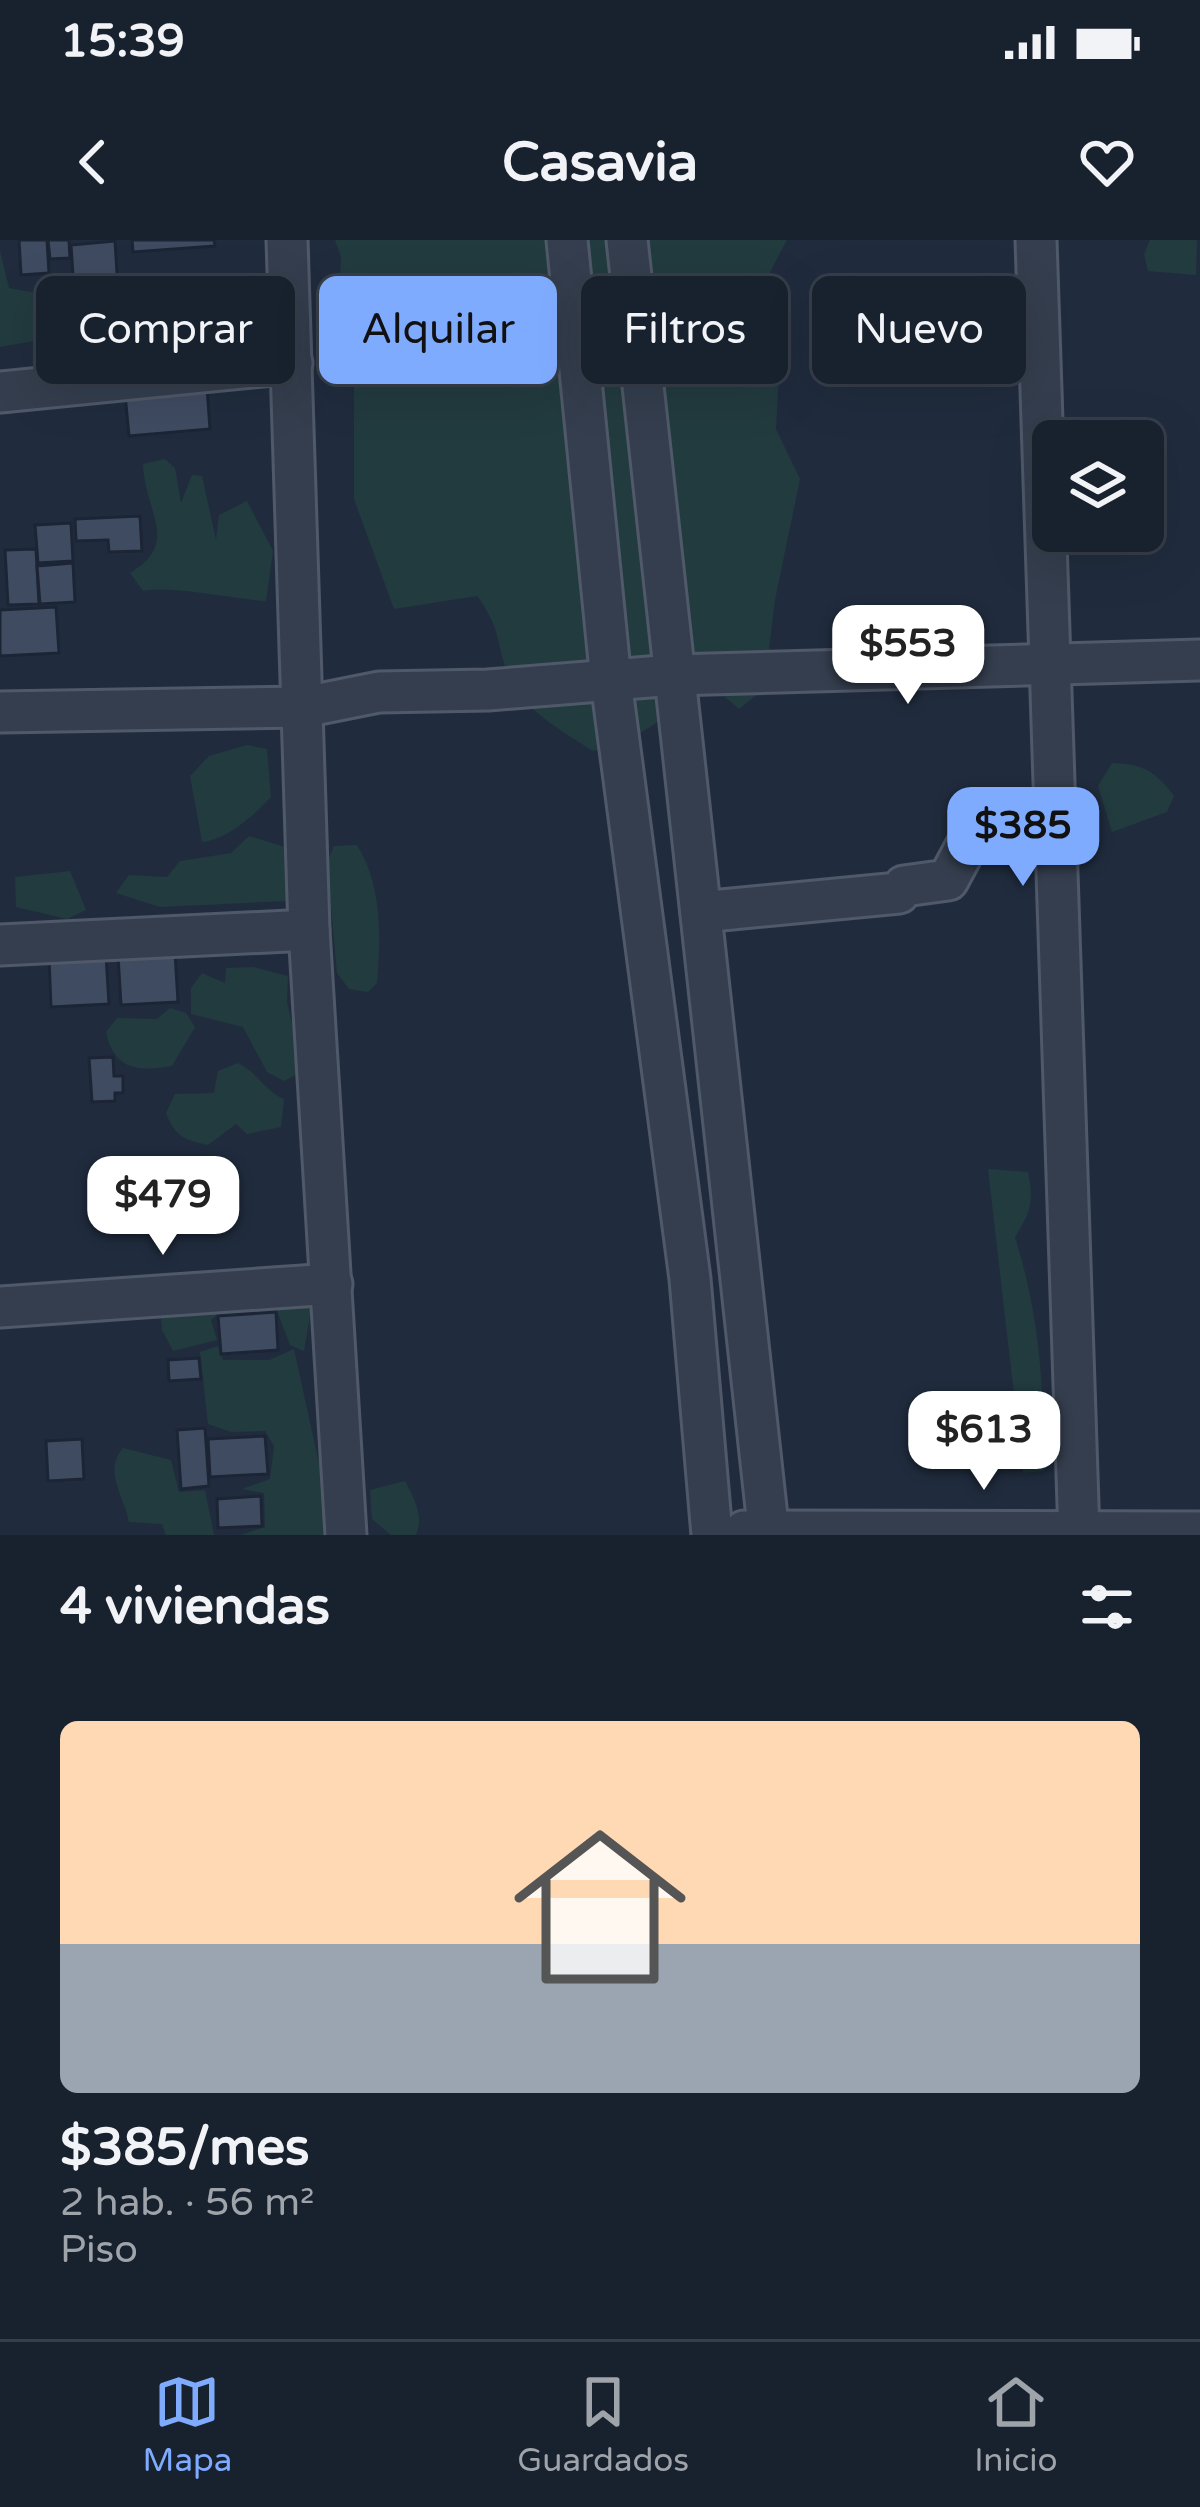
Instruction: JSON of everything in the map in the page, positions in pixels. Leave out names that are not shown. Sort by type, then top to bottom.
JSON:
[{"type":"street","points":[[287,240],[288,276]]},
{"type":"street","points":[[568,240],[611,681],[675,1176],[712,1533],[1200,1532]]},
{"type":"street","points":[[627,240],[769,1532]]},
{"type":"street","points":[[1036,240],[1054,666],[1078,1534]]},
{"type":"street","points":[[0,392],[81,384]]},
{"type":"street","points":[[293,384],[309,931],[346,1535]]},
{"type":"street","points":[[0,712],[304,707],[379,692],[674,675],[1200,660]]},
{"type":"street","points":[[701,912],[899,893],[904,886],[948,880],[969,842],[1059,836]]},
{"type":"street","points":[[0,945],[309,931]]},
{"type":"street","points":[[675,1176],[709,1232],[740,1269]]},
{"type":"street","points":[[0,1307],[332,1284]]},
{"type":"green space","points":[[335,240],[787,240],[768,276],[581,276],[581,384],[779,384],[776,429],[800,479],[775,600],[764,689],[739,709],[688,665],[676,700],[656,723],[593,751],[544,719],[514,687],[494,627],[477,596],[394,609],[354,499],[353,384],[557,384],[557,276],[340,276]]},
{"type":"green space","points":[[1150,240],[1197,240],[1196,275],[1148,271],[1144,254]]},
{"type":"green space","points":[[0,251],[9,288],[36,293],[36,341],[0,347]]},
{"type":"green space","points":[[165,459],[175,468],[181,503],[192,475],[202,476],[216,540],[219,515],[247,501],[273,551],[266,601],[143,591],[130,573],[154,550],[157,538],[143,464]]},
{"type":"green space","points":[[247,745],[267,749],[271,797],[231,831],[202,842],[190,776],[209,756]]},
{"type":"green space","points":[[1112,763],[1140,767],[1161,780],[1174,796],[1167,812],[1112,832],[1098,786]]},
{"type":"green space","points":[[249,836],[285,847],[287,901],[160,907],[116,893],[129,875],[167,877],[180,861],[231,853]]},
{"type":"green space","points":[[357,845],[371,877],[378,912],[377,983],[368,992],[349,989],[337,973],[327,863],[334,846]]},
{"type":"green space","points":[[70,871],[86,910],[67,919],[16,907],[15,877]]},
{"type":"green space","points":[[253,967],[288,976],[287,1002],[303,1071],[284,1081],[267,1072],[243,1027],[191,1014],[191,988],[202,973],[225,983],[226,968]]},
{"type":"green space","points":[[170,1008],[186,1013],[195,1027],[172,1066],[148,1069],[121,1061],[106,1032],[117,1018],[157,1019]]},
{"type":"green space","points":[[238,1063],[284,1099],[281,1127],[247,1134],[236,1124],[208,1145],[182,1136],[166,1113],[175,1094],[214,1093],[218,1071]]},
{"type":"green space","points":[[988,1169],[1028,1172],[1030,1206],[1015,1237],[1039,1353],[1044,1471],[1023,1473]]},
{"type":"green space","points":[[303,1289],[311,1310],[304,1351],[290,1345],[275,1306],[223,1310],[211,1320],[217,1340],[173,1351],[162,1330],[159,1298]]},
{"type":"green space","points":[[218,1346],[223,1360],[269,1360],[294,1349],[323,1482],[325,1535],[240,1535],[265,1527],[264,1493],[242,1489],[270,1479],[274,1446],[265,1431],[231,1432],[208,1424],[200,1352]]},
{"type":"green space","points":[[123,1448],[171,1460],[179,1492],[205,1490],[214,1535],[166,1535],[162,1524],[129,1522],[115,1475]]},
{"type":"green space","points":[[405,1481],[417,1507],[418,1528],[416,1535],[391,1535],[372,1519],[370,1490]]},
{"type":"building","points":[[19,240],[47,240],[49,273],[21,275]]},
{"type":"building","points":[[48,240],[69,240],[70,258],[50,259]]},
{"type":"building","points":[[132,240],[214,240],[215,246],[133,252]]},
{"type":"building","points":[[115,241],[117,276],[73,276],[71,245]]},
{"type":"building","points":[[207,387],[210,429],[129,436],[125,394]]},
{"type":"building","points":[[140,516],[142,551],[109,552],[108,540],[76,541],[75,519]]},
{"type":"building","points":[[71,523],[73,561],[38,563],[35,525]]},
{"type":"building","points":[[36,549],[39,604],[8,605],[5,550]]},
{"type":"building","points":[[73,563],[75,602],[40,604],[37,566]]},
{"type":"building","points":[[56,607],[59,653],[0,656],[0,610]]},
{"type":"building","points":[[175,953],[178,1002],[121,1005],[118,956]]},
{"type":"building","points":[[106,955],[109,1004],[51,1007],[49,958]]},
{"type":"building","points":[[113,1057],[114,1076],[123,1076],[123,1093],[115,1093],[115,1101],[92,1102],[89,1058]]},
{"type":"building","points":[[276,1312],[278,1350],[221,1354],[218,1316]]},
{"type":"building","points":[[199,1358],[201,1379],[169,1381],[168,1360]]},
{"type":"building","points":[[205,1428],[209,1486],[181,1489],[177,1430]]},
{"type":"building","points":[[265,1436],[268,1474],[210,1477],[208,1439]]},
{"type":"building","points":[[82,1439],[84,1479],[48,1481],[46,1441]]},
{"type":"building","points":[[261,1496],[262,1526],[218,1528],[217,1499]]}]
